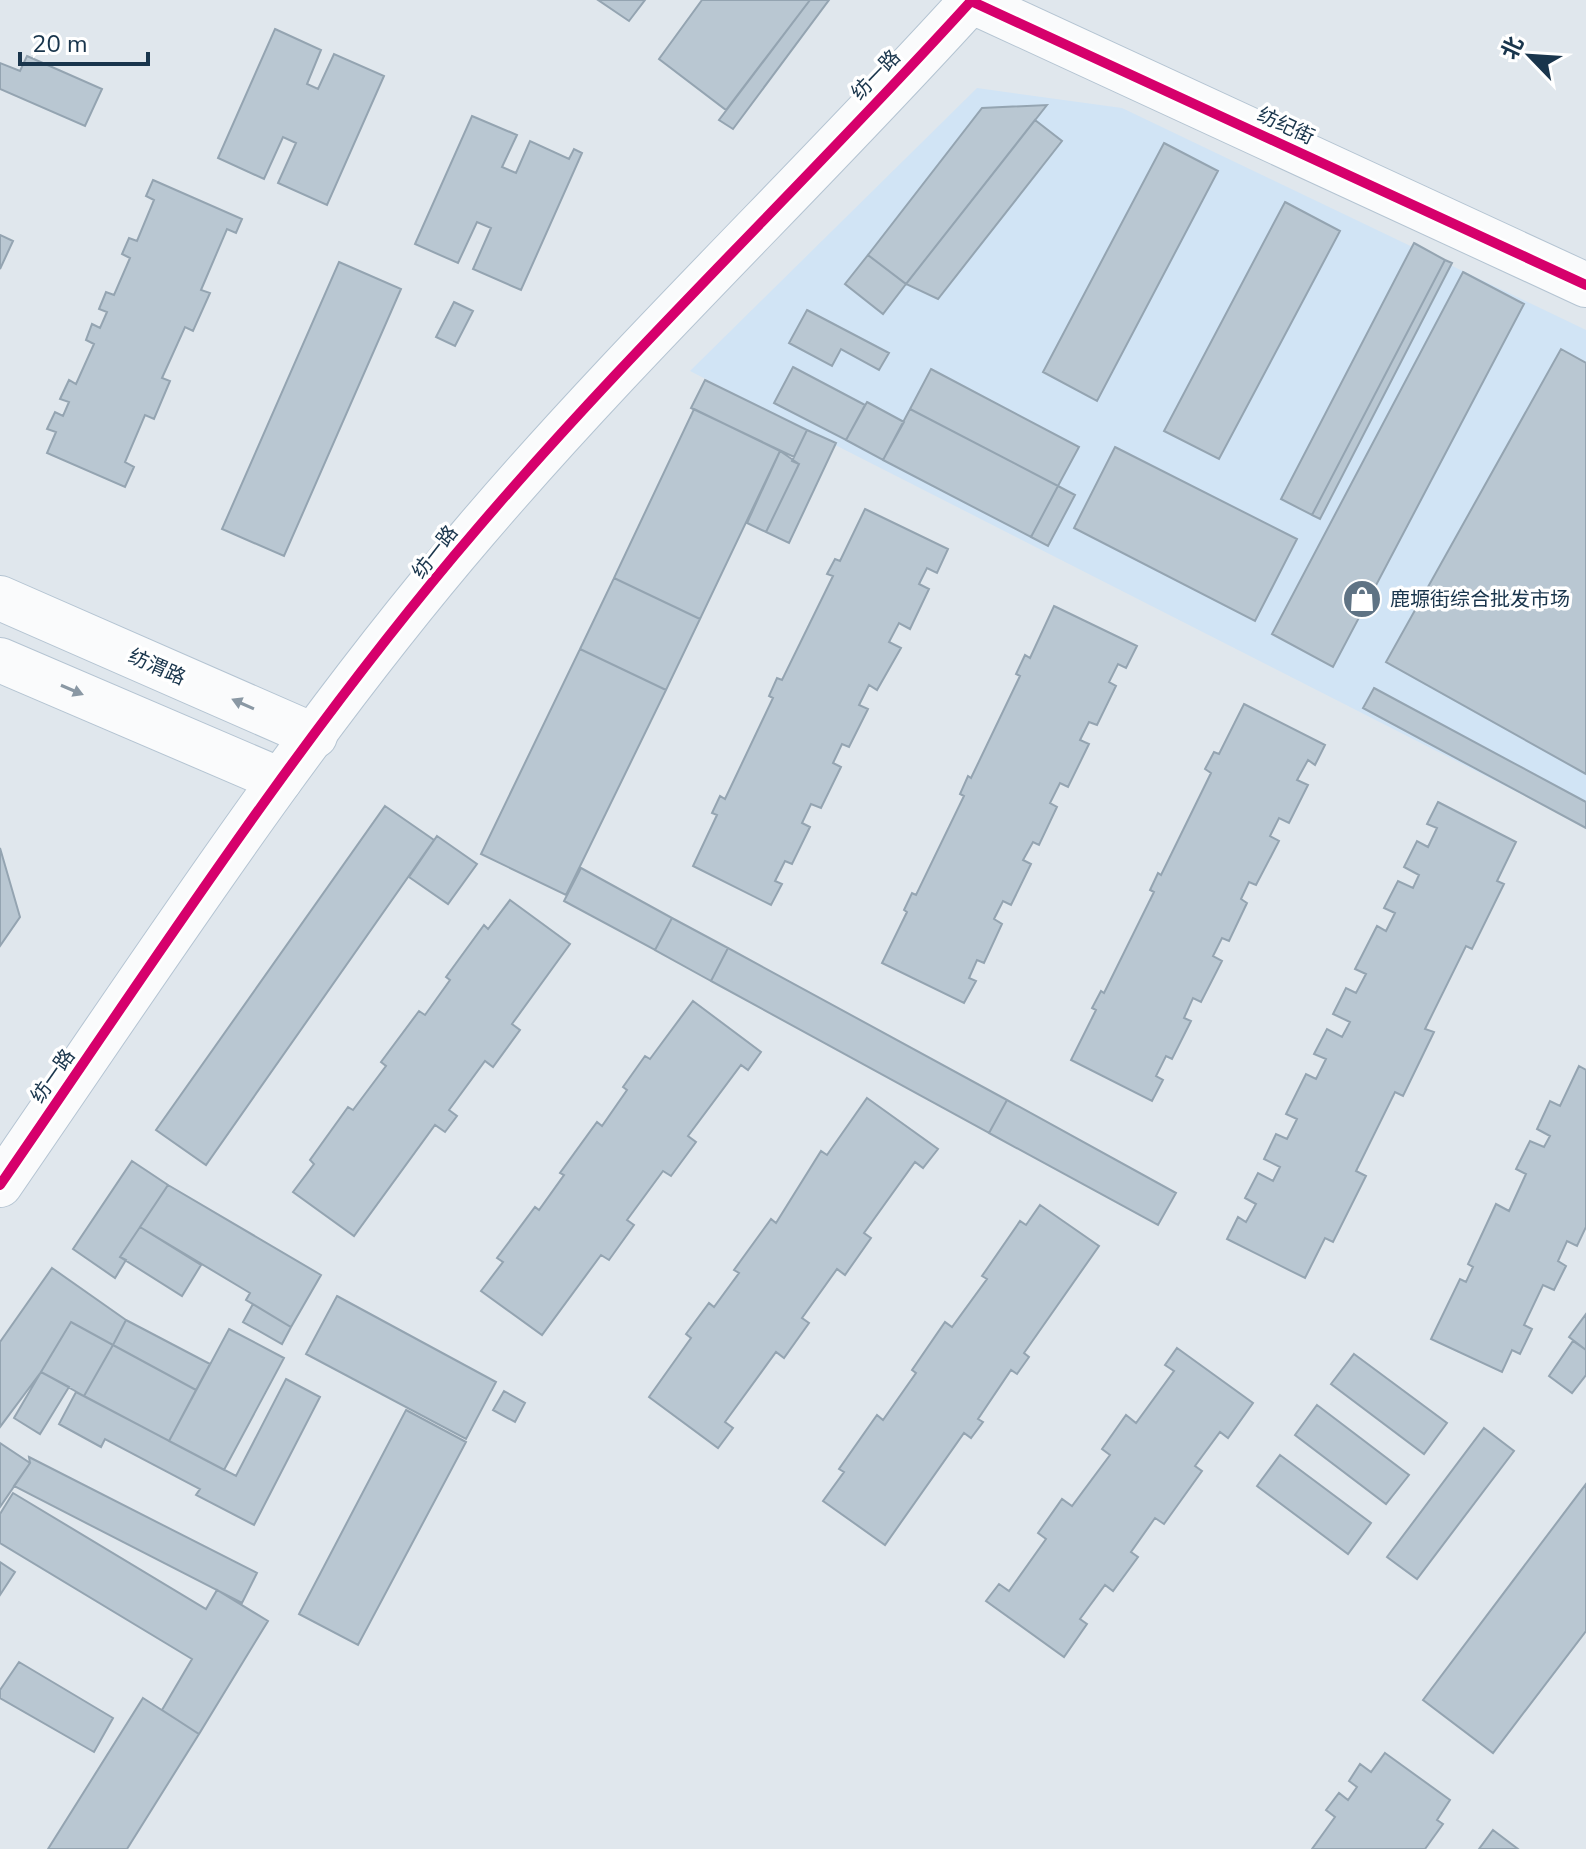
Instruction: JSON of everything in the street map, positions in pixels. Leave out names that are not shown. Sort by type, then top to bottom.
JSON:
[{"type":"street","name":"纺纪街","points":[[972,0],[1586,285]]},
{"type":"street","name":"纺一路","points":[[0,1185],[280,780],[475,530],[676,311],[972,0]]},
{"type":"street","name":"纺渭路","points":[[0,598],[315,736]]},
{"type":"street","points":[[0,660],[280,780]]},
{"type":"shaded area","name":"鹿塬街综合批发市场","points":[[977,88],[1122,108],[1586,330],[1586,827],[690,371]]},
{"type":"building","points":[[598,0],[645,0],[629,21]]},
{"type":"building","points":[[702,0],[810,0],[726,110],[659,59]]},
{"type":"building","points":[[810,0],[829,0],[733,129],[719,120]]},
{"type":"building","points":[[275,29],[321,50],[307,84],[318,89],[334,54],[384,76],[327,205],[278,183],[296,143],[283,137],[264,179],[218,158]]},
{"type":"building","points":[[27,56],[102,89],[85,126],[0,89],[0,63],[20,71]]},
{"type":"building","points":[[1047,105],[906,284],[868,255],[982,108]]},
{"type":"building","points":[[472,116],[517,135],[502,167],[516,173],[530,141],[569,159],[574,149],[582,153],[521,290],[473,269],[491,228],[477,222],[458,263],[415,244]]},
{"type":"building","points":[[1035,120],[1062,141],[938,299],[906,284]]},
{"type":"building","points":[[1164,143],[1218,171],[1097,401],[1043,372]]},
{"type":"building","points":[[153,180],[242,219],[236,233],[227,229],[201,290],[210,293],[193,331],[185,327],[162,378],[170,381],[154,419],[145,415],[125,462],[134,467],[125,487],[47,453],[56,432],[47,429],[55,412],[63,416],[69,402],[60,399],[69,380],[76,384],[94,344],[86,340],[92,324],[100,328],[107,312],[99,309],[106,292],[114,295],[130,258],[122,254],[129,238],[137,241],[154,200],[146,196]]},
{"type":"building","points":[[1285,202],[1340,231],[1219,459],[1164,431]]},
{"type":"building","points":[[0,235],[13,241],[0,269]]},
{"type":"building","points":[[1414,243],[1445,260],[1312,515],[1281,499]]},
{"type":"building","points":[[868,255],[906,284],[883,314],[845,284]]},
{"type":"building","points":[[1445,260],[1452,263],[1320,519],[1312,515]]},
{"type":"building","points":[[339,262],[401,289],[284,556],[222,529]]},
{"type":"building","points":[[1463,272],[1524,304],[1333,667],[1272,634]]},
{"type":"building","points":[[454,302],[473,311],[455,346],[436,337]]},
{"type":"building","points":[[807,310],[889,353],[879,370],[841,349],[832,366],[789,343]]},
{"type":"building","points":[[1561,349],[1586,363],[1586,774],[1386,662]]},
{"type":"building","points":[[793,367],[865,405],[846,440],[774,403]]},
{"type":"building","points":[[931,369],[1079,447],[1058,486],[910,409]]},
{"type":"building","points":[[705,380],[807,430],[794,457],[691,408]]},
{"type":"building","points":[[867,402],[904,422],[883,460],[846,440]]},
{"type":"building","points":[[694,409],[780,451],[700,619],[614,578]]},
{"type":"building","points":[[910,409],[1058,486],[1031,537],[883,460]]},
{"type":"building","points":[[807,430],[836,443],[789,543],[766,532],[799,464],[792,461]]},
{"type":"building","points":[[1115,447],[1297,539],[1255,621],[1074,528]]},
{"type":"building","points":[[780,451],[799,464],[766,532],[747,523]]},
{"type":"building","points":[[1058,486],[1075,495],[1048,546],[1031,537]]},
{"type":"building","points":[[865,509],[948,549],[937,573],[927,568],[919,584],[929,589],[910,629],[899,623],[889,642],[901,648],[877,690],[869,685],[859,705],[868,709],[849,747],[842,744],[833,763],[841,767],[821,808],[811,804],[802,823],[810,827],[792,864],[785,861],[775,881],[782,884],[771,905],[693,866],[717,815],[712,813],[720,796],[725,799],[773,698],[769,696],[777,678],[782,680],[833,576],[827,574],[835,559],[840,561]]},
{"type":"building","points":[[614,578],[700,619],[666,690],[580,649]]},
{"type":"building","points":[[1054,606],[1137,646],[1126,668],[1118,664],[1109,682],[1116,686],[1097,725],[1089,722],[1080,740],[1089,744],[1068,787],[1060,783],[1050,803],[1057,807],[1039,845],[1033,842],[1023,860],[1031,864],[1011,905],[1003,901],[994,919],[1002,924],[984,963],[977,960],[969,978],[976,981],[964,1003],[882,963],[907,912],[904,910],[912,893],[916,895],[964,796],[960,794],[968,776],[971,778],[1020,676],[1016,674],[1025,655],[1030,658]]},
{"type":"building","points":[[580,649],[666,690],[566,895],[481,854]]},
{"type":"building","points":[[1374,688],[1586,802],[1586,828],[1363,708]]},
{"type":"building","points":[[1244,704],[1325,745],[1315,765],[1308,760],[1297,780],[1308,785],[1289,823],[1279,818],[1270,836],[1279,841],[1256,885],[1249,882],[1241,899],[1247,903],[1229,941],[1222,938],[1213,956],[1222,961],[1201,1002],[1193,998],[1184,1018],[1191,1021],[1172,1059],[1166,1056],[1156,1076],[1163,1080],[1152,1101],[1071,1060],[1096,1010],[1092,1008],[1101,991],[1104,993],[1154,892],[1150,890],[1158,873],[1161,875],[1211,773],[1205,769],[1214,752],[1219,754]]},
{"type":"building","points":[[1438,802],[1516,842],[1497,881],[1504,884],[1472,949],[1466,946],[1425,1029],[1434,1032],[1403,1096],[1395,1092],[1356,1171],[1366,1176],[1333,1242],[1325,1238],[1305,1278],[1227,1239],[1238,1217],[1246,1222],[1256,1204],[1245,1198],[1258,1173],[1273,1181],[1280,1167],[1264,1159],[1276,1134],[1287,1139],[1297,1119],[1286,1114],[1306,1074],[1316,1079],[1326,1059],[1314,1054],[1327,1029],[1342,1037],[1350,1022],[1333,1014],[1346,988],[1356,993],[1366,974],[1355,969],[1377,926],[1386,931],[1395,913],[1384,908],[1398,881],[1413,888],[1419,875],[1404,867],[1417,841],[1428,847],[1437,828],[1427,824]]},
{"type":"building","points":[[385,806],[434,840],[206,1165],[156,1130]]},
{"type":"building","points":[[437,836],[477,864],[448,904],[409,877]]},
{"type":"building","points":[[0,848],[20,917],[0,946]]},
{"type":"building","points":[[581,868],[672,918],[655,950],[564,901]]},
{"type":"building","points":[[510,900],[570,944],[512,1024],[520,1030],[493,1067],[485,1061],[449,1110],[457,1116],[445,1132],[435,1125],[354,1236],[293,1192],[314,1164],[310,1160],[348,1107],[353,1110],[386,1066],[381,1062],[419,1011],[425,1015],[450,980],[446,977],[484,925],[488,929]]},
{"type":"building","points":[[672,918],[728,948],[711,981],[655,950]]},
{"type":"building","points":[[728,948],[1007,1100],[989,1133],[711,981]]},
{"type":"building","points":[[693,1001],[761,1052],[748,1070],[741,1065],[688,1136],[696,1142],[671,1176],[663,1171],[627,1220],[634,1225],[609,1260],[601,1255],[542,1335],[481,1291],[503,1262],[497,1258],[535,1207],[539,1210],[564,1175],[560,1173],[597,1122],[602,1126],[627,1090],[623,1087],[645,1056],[650,1059]]},
{"type":"building","points":[[1579,1066],[1586,1070],[1586,1227],[1577,1246],[1567,1241],[1558,1261],[1566,1266],[1554,1290],[1543,1285],[1524,1325],[1532,1329],[1520,1354],[1512,1350],[1502,1372],[1431,1339],[1460,1279],[1466,1282],[1473,1267],[1468,1264],[1496,1204],[1509,1211],[1526,1174],[1516,1169],[1530,1141],[1544,1147],[1550,1136],[1537,1129],[1550,1101],[1560,1106]]},
{"type":"building","points":[[867,1098],[938,1149],[923,1168],[915,1162],[864,1233],[871,1238],[845,1275],[837,1269],[802,1318],[809,1323],[784,1358],[776,1352],[725,1422],[733,1428],[718,1448],[649,1397],[691,1338],[686,1334],[709,1303],[714,1307],[739,1273],[734,1270],[771,1219],[776,1223],[821,1151],[827,1155]]},
{"type":"building","points":[[1007,1100],[1176,1193],[1158,1225],[989,1133]]},
{"type":"building","points":[[132,1161],[168,1185],[120,1257],[126,1260],[115,1278],[73,1249]]},
{"type":"building","points":[[168,1185],[321,1275],[291,1327],[246,1300],[250,1293],[140,1227]]},
{"type":"building","points":[[1040,1205],[1099,1246],[1024,1353],[1029,1357],[1017,1374],[1011,1370],[978,1419],[983,1422],[971,1438],[964,1433],[885,1545],[823,1501],[844,1472],[839,1469],[877,1415],[883,1420],[916,1373],[912,1370],[945,1322],[952,1327],[987,1279],[982,1276],[1020,1221],[1026,1225]]},
{"type":"building","points":[[140,1227],[201,1265],[182,1296],[120,1257]]},
{"type":"building","points":[[52,1268],[126,1320],[113,1345],[71,1322],[41,1372],[0,1427],[0,1342]]},
{"type":"building","points":[[337,1296],[496,1382],[466,1439],[306,1354]]},
{"type":"building","points":[[253,1304],[291,1327],[282,1344],[243,1322]]},
{"type":"building","points":[[1586,1314],[1586,1350],[1569,1337]]},
{"type":"building","points":[[126,1320],[210,1364],[196,1390],[113,1345]]},
{"type":"building","points":[[71,1322],[113,1345],[84,1396],[41,1372]]},
{"type":"building","points":[[229,1329],[284,1358],[224,1470],[169,1441]]},
{"type":"building","points":[[1573,1341],[1586,1350],[1586,1375],[1572,1393],[1549,1376]]},
{"type":"building","points":[[113,1345],[196,1390],[169,1441],[84,1396]]},
{"type":"building","points":[[1177,1348],[1253,1403],[1228,1438],[1220,1432],[1195,1466],[1202,1471],[1164,1524],[1155,1518],[1131,1552],[1138,1557],[1113,1591],[1105,1585],[1080,1619],[1087,1624],[1064,1657],[986,1601],[999,1584],[1009,1591],[1046,1539],[1038,1533],[1062,1499],[1072,1506],[1110,1455],[1102,1449],[1126,1415],[1136,1423],[1174,1371],[1165,1365]]},
{"type":"building","points":[[1354,1354],[1447,1423],[1424,1454],[1331,1384]]},
{"type":"building","points":[[41,1372],[69,1387],[40,1434],[14,1418]]},
{"type":"building","points":[[286,1379],[320,1397],[254,1525],[196,1495],[200,1489],[105,1439],[101,1447],[59,1424],[76,1392],[236,1476]]},
{"type":"building","points":[[504,1391],[525,1403],[515,1422],[493,1410]]},
{"type":"building","points":[[1317,1405],[1409,1475],[1386,1504],[1295,1435]]},
{"type":"building","points":[[406,1410],[466,1442],[358,1645],[299,1614]]},
{"type":"building","points":[[1484,1428],[1514,1451],[1417,1579],[1387,1557]]},
{"type":"building","points":[[0,1443],[30,1463],[0,1507]]},
{"type":"building","points":[[1280,1455],[1371,1523],[1348,1554],[1257,1486]]},
{"type":"building","points":[[29,1457],[257,1573],[242,1603],[14,1486],[30,1463]]},
{"type":"building","points":[[1586,1484],[1586,1631],[1493,1753],[1423,1700]]},
{"type":"building","points":[[13,1493],[206,1609],[217,1590],[268,1621],[199,1734],[162,1710],[192,1659],[0,1543],[0,1514]]},
{"type":"building","points":[[0,1562],[15,1572],[0,1595]]},
{"type":"building","points":[[19,1662],[113,1718],[94,1752],[0,1698],[0,1690]]},
{"type":"building","points":[[143,1698],[199,1734],[127,1849],[48,1849]]},
{"type":"building","points":[[1385,1753],[1450,1800],[1437,1820],[1443,1824],[1425,1849],[1312,1849],[1335,1817],[1326,1810],[1339,1793],[1348,1800],[1357,1787],[1349,1781],[1360,1764],[1371,1772]]},
{"type":"building","points":[[1493,1830],[1518,1849],[1479,1849]]},
{"type":"cycle path","points":[[0,1185],[229,851],[411,608],[597,395],[972,0]]},
{"type":"cycle path","points":[[971,1],[1586,285]]},
{"type":"place","name":"鹿塬街综合批发市场","points":[[1362,599]]}]
